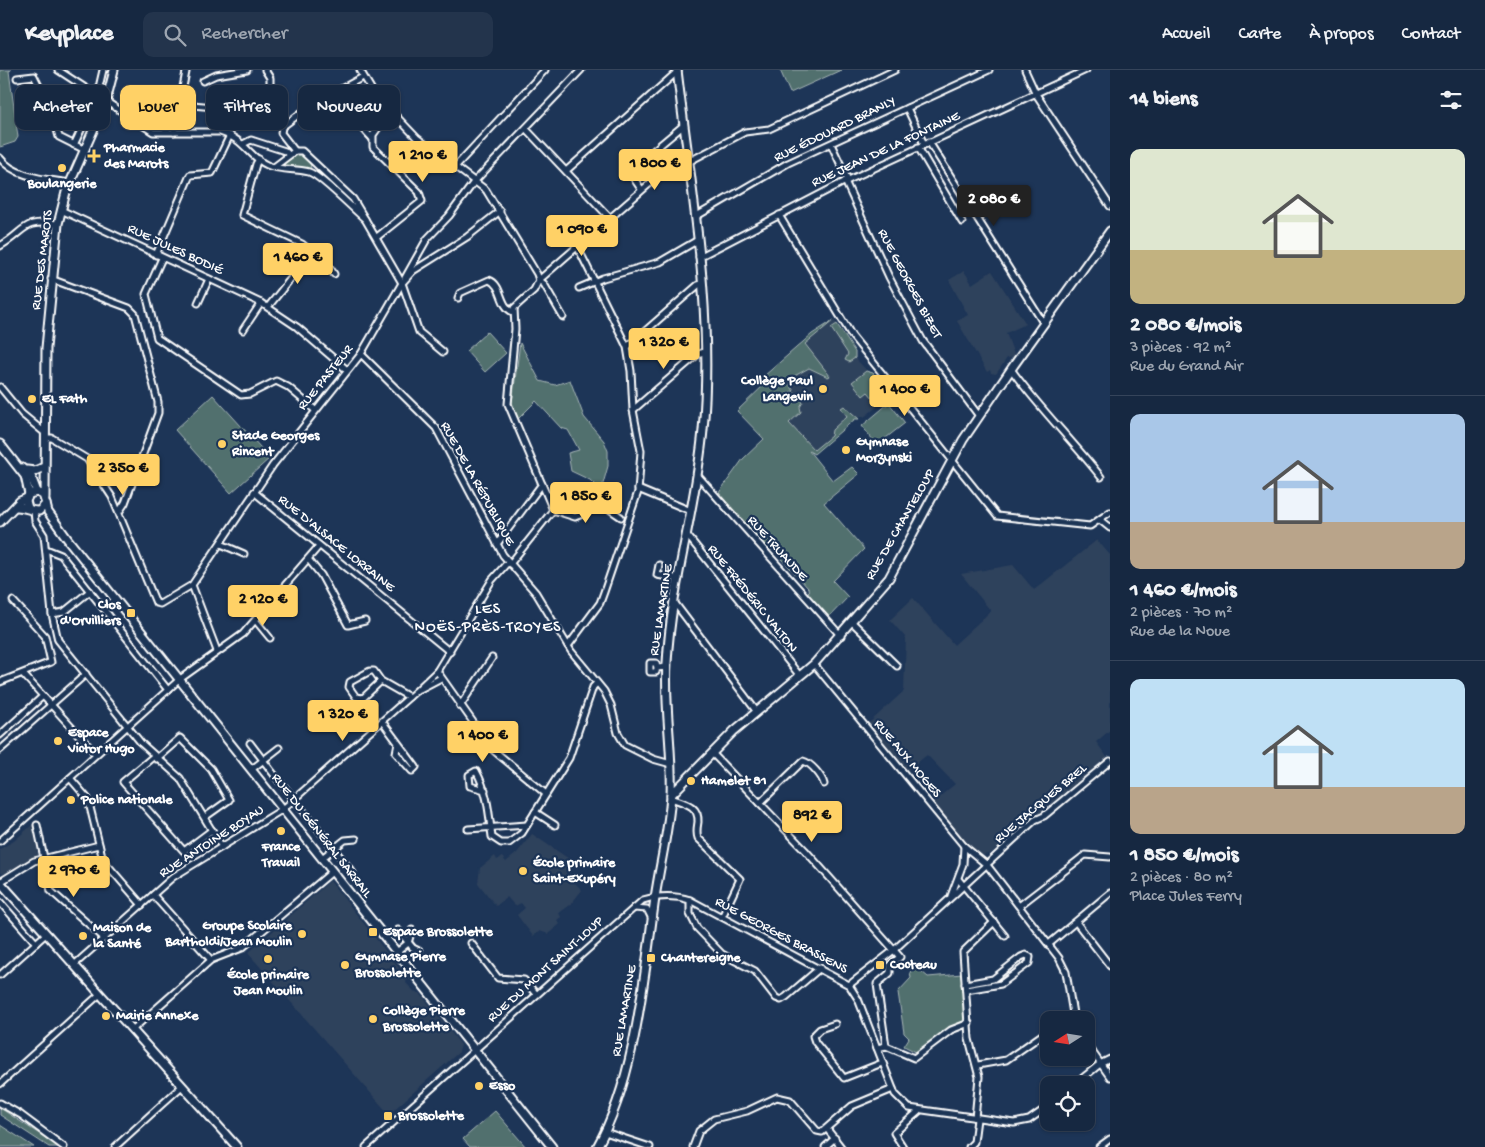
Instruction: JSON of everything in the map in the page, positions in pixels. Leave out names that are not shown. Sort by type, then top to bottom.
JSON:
[{"type":"street","points":[[58,70],[80,85]]},
{"type":"street","points":[[100,85],[103,70]]},
{"type":"street","name":"RUE DES MAROTS","points":[[110,86],[114,70]]},
{"type":"street","points":[[203,81],[216,75],[247,70]]},
{"type":"street","points":[[196,106],[236,110],[270,86],[270,78],[265,70]]},
{"type":"street","points":[[455,167],[545,70]]},
{"type":"street","points":[[402,283],[419,252],[474,182],[581,70]]},
{"type":"street","points":[[566,172],[678,70]]},
{"type":"street","name":"RUE LAMARTINE","points":[[597,1147],[605,1132],[625,1080],[653,920],[671,796],[666,667],[674,602],[698,476],[704,413],[702,284],[678,70]]},
{"type":"street","points":[[688,162],[745,132],[769,129],[895,70]]},
{"type":"street","name":"RUE ÉDOUARD BRANLY","points":[[695,217],[788,164],[989,70]]},
{"type":"street","points":[[1024,70],[1036,94],[1110,206]]},
{"type":"street","name":"RUE JEAN DE LA FONTAINE","points":[[699,257],[847,181],[1086,70]]},
{"type":"street","points":[[184,85],[186,72]]},
{"type":"street","points":[[372,85],[362,72],[282,127],[281,133],[295,150],[302,151],[353,200],[377,237],[402,283],[419,332],[443,352]]},
{"type":"street","points":[[17,78],[34,76],[52,112],[59,137],[85,150]]},
{"type":"street","points":[[907,108],[926,143],[1044,324]]},
{"type":"street","points":[[400,120],[427,148],[486,190],[563,317]]},
{"type":"street","points":[[642,190],[632,178],[630,171],[684,125]]},
{"type":"street","points":[[526,129],[610,218]]},
{"type":"street","points":[[74,145],[81,130]]},
{"type":"street","name":"RUE DES MAROTS","points":[[38,492],[42,486],[44,465],[46,348],[51,279],[58,224],[70,184],[94,130]]},
{"type":"street","points":[[150,130],[153,132],[175,130],[220,132],[230,135],[266,165],[313,174],[365,219]]},
{"type":"street","points":[[364,130],[372,138],[373,147],[422,197],[419,204],[377,237]]},
{"type":"street","points":[[372,138],[377,130]]},
{"type":"street","points":[[156,255],[190,175],[212,173],[230,135]]},
{"type":"street","points":[[243,144],[251,140],[285,151],[289,155]]},
{"type":"street","name":"RUE GEORGES BIZET","points":[[831,144],[889,277],[924,341],[980,416]]},
{"type":"street","points":[[918,147],[962,222]]},
{"type":"street","points":[[274,167],[295,150]]},
{"type":"street","points":[[621,517],[602,504],[595,503],[581,515],[575,517],[553,508],[512,418],[508,404],[515,329],[513,312],[517,305],[534,290],[539,280],[578,248],[687,151]]},
{"type":"street","points":[[0,158],[11,169],[20,173],[70,184]]},
{"type":"street","points":[[259,159],[242,215],[302,244],[334,274]]},
{"type":"street","points":[[313,174],[317,166]]},
{"type":"street","name":"RUE JULES BODIÉ","points":[[61,210],[261,303],[297,327],[347,370]]},
{"type":"street","name":"RUE PASTEUR","points":[[192,585],[254,492],[315,410],[361,354],[402,283],[428,261],[468,237],[500,211]]},
{"type":"street","points":[[779,215],[852,336],[1000,518],[1090,526],[1110,512]]},
{"type":"street","points":[[0,246],[26,224],[40,222],[58,224]]},
{"type":"street","name":"RUE DE CHANTELOUP","points":[[671,796],[757,712],[814,664],[889,578],[952,461],[980,416],[1010,369],[1110,231]]},
{"type":"street","points":[[580,288],[594,281],[660,262],[698,240]]},
{"type":"street","points":[[568,646],[600,603],[638,489],[641,451],[633,410],[631,370],[627,347],[578,248]]},
{"type":"street","points":[[268,308],[312,252]]},
{"type":"street","points":[[419,252],[428,261]]},
{"type":"street","points":[[162,258],[146,294],[157,338],[241,395],[250,394],[276,381],[288,387],[315,410]]},
{"type":"street","points":[[51,279],[129,308],[135,314],[158,402],[158,413],[128,494],[119,512]]},
{"type":"street","points":[[198,303],[209,279]]},
{"type":"street","points":[[458,298],[460,293],[489,280],[496,286],[509,310],[513,312]]},
{"type":"street","points":[[627,347],[698,285],[702,284]]},
{"type":"street","points":[[243,330],[261,303]]},
{"type":"street","points":[[633,410],[698,354],[704,352]]},
{"type":"street","name":"RUE DE LA RÉPUBLIQUE","points":[[361,354],[436,428],[497,544],[509,563],[536,593],[568,646],[608,698],[618,733],[625,745],[653,759],[671,764]]},
{"type":"street","points":[[1010,369],[1041,408],[1076,445],[1101,477]]},
{"type":"street","points":[[0,387],[22,414],[45,436],[52,438],[87,459],[112,497],[158,604],[192,585],[218,651]]},
{"type":"street","points":[[0,445],[20,467],[27,480],[28,496],[34,510],[35,521],[43,530],[52,614],[58,640],[155,758],[180,778],[222,847]]},
{"type":"street","points":[[20,467],[35,471],[44,465]]},
{"type":"street","name":"RUE DES MAROTS","points":[[44,465],[45,501]]},
{"type":"street","points":[[15,507],[34,510],[45,501],[38,492],[27,470]]},
{"type":"street","name":"RUE TRUAUDE","points":[[698,476],[840,636]]},
{"type":"street","points":[[497,544],[542,484]]},
{"type":"street","points":[[638,489],[691,511]]},
{"type":"street","points":[[0,522],[28,496],[38,492]]},
{"type":"street","name":"RUE D'ALSACE LORRAINE","points":[[254,492],[450,652]]},
{"type":"street","points":[[546,494],[560,505],[569,516]]},
{"type":"street","name":"RUE DU GÉNÉRAL SARRAIL","points":[[45,501],[48,512],[69,541],[552,1147]]},
{"type":"street","points":[[417,690],[437,671],[450,652],[492,580],[509,563],[553,508],[560,505]]},
{"type":"street","name":"RUE DU GÉNÉRAL SARRAIL","points":[[34,510],[69,541]]},
{"type":"street","points":[[1100,520],[1110,528]]},
{"type":"street","name":"RUE FRÉDÉRIC VALTON","points":[[687,535],[800,676]]},
{"type":"street","points":[[221,544],[244,554]]},
{"type":"street","points":[[0,841],[180,679],[243,634],[319,546]]},
{"type":"street","points":[[46,549],[61,555],[168,690]]},
{"type":"street","points":[[308,559],[321,576],[348,625],[366,621]]},
{"type":"street","points":[[659,565],[657,575],[679,579]]},
{"type":"street","points":[[52,614],[64,612],[90,591]]},
{"type":"street","points":[[104,609],[116,599]]},
{"type":"street","points":[[0,682],[51,662],[45,636],[13,600]]},
{"type":"street","points":[[674,602],[757,712]]},
{"type":"street","points":[[256,621],[270,638]]},
{"type":"street","points":[[852,622],[897,666]]},
{"type":"street","points":[[460,706],[492,658]]},
{"type":"street","name":"RUE AUX MOGES","points":[[814,664],[964,846],[987,865],[1049,944],[1066,972],[1073,1011]]},
{"type":"street","points":[[657,668],[666,667]]},
{"type":"street","points":[[381,681],[363,698],[356,697],[348,687],[350,682],[370,671],[378,673],[381,681],[409,697]]},
{"type":"street","points":[[437,671],[492,749],[546,794]]},
{"type":"street","points":[[23,674],[96,754]]},
{"type":"street","points":[[0,750],[86,674]]},
{"type":"street","points":[[417,690],[441,678]]},
{"type":"street","points":[[485,790],[492,837],[501,843],[509,844],[527,825],[568,758],[593,687],[597,683]]},
{"type":"street","name":"RUE ANTOINE BOYAU","points":[[74,965],[175,875],[283,809],[417,690]]},
{"type":"street","points":[[0,734],[44,696]]},
{"type":"street","points":[[382,722],[416,766],[412,771],[396,753],[398,743]]},
{"type":"street","points":[[205,817],[229,800],[211,769],[180,738],[123,782],[184,851],[212,830]]},
{"type":"street","points":[[250,743],[353,873]]},
{"type":"street","points":[[252,769],[279,748]]},
{"type":"street","points":[[712,754],[805,850],[900,957],[890,965],[890,973],[877,984],[886,1046]]},
{"type":"street","points":[[760,803],[804,761],[812,766],[824,784]]},
{"type":"street","name":"RUE JACQUES BREL","points":[[949,898],[1035,820],[1044,816],[1110,761]]},
{"type":"street","points":[[70,778],[88,799],[105,863],[142,905]]},
{"type":"street","points":[[671,796],[696,810],[698,814],[698,838],[740,880],[722,917]]},
{"type":"street","points":[[534,812],[556,825]]},
{"type":"street","points":[[37,825],[50,888],[53,893],[105,938]]},
{"type":"street","points":[[468,829],[527,825]]},
{"type":"street","points":[[322,858],[345,840],[356,839]]},
{"type":"street","points":[[99,846],[34,861],[0,882],[237,1147]]},
{"type":"street","points":[[850,985],[894,950],[949,898],[959,880],[964,846]]},
{"type":"street","points":[[1019,906],[1085,855],[1110,857]]},
{"type":"street","points":[[132,1030],[211,960],[242,948],[332,871]]},
{"type":"street","points":[[959,880],[1004,936]]},
{"type":"street","points":[[1049,944],[1110,893]]},
{"type":"street","points":[[153,895],[211,960]]},
{"type":"street","name":"RUE GEORGES BRASSENS","points":[[655,897],[680,897],[690,900],[850,985],[858,999],[893,1089],[909,1108],[919,1111]]},
{"type":"street","name":"RUE DU MONT SAINT-LOUP","points":[[366,1147],[642,900],[655,897]]},
{"type":"street","points":[[690,900],[690,914],[697,928],[722,954],[755,971],[776,998],[781,1000],[786,997],[820,968]]},
{"type":"street","points":[[0,902],[36,943]]},
{"type":"street","points":[[634,908],[647,909],[653,920]]},
{"type":"street","points":[[969,1147],[974,1142],[979,1089],[978,1065],[969,1039],[963,952],[994,922]]},
{"type":"street","points":[[1076,922],[1110,966]]},
{"type":"street","points":[[398,930],[408,943],[419,951]]},
{"type":"street","points":[[397,952],[408,943],[412,930]]},
{"type":"street","points":[[0,975],[46,934]]},
{"type":"street","points":[[470,943],[498,978],[524,980],[536,994]]},
{"type":"street","points":[[965,984],[993,979],[1021,957],[1026,955],[1030,957],[1030,963],[1001,984],[966,990]]},
{"type":"street","points":[[0,1084],[100,994]]},
{"type":"street","points":[[835,1024],[820,1029],[813,1036],[814,1042],[844,1078],[882,1063]]},
{"type":"street","points":[[877,1048],[886,1046],[914,1058],[951,1030],[969,1026]]},
{"type":"street","points":[[978,1065],[1006,1060],[1040,1036]]},
{"type":"street","points":[[1095,1056],[1110,1077]]},
{"type":"street","points":[[1085,1076],[1100,1064],[1110,1059]]},
{"type":"street","points":[[115,1147],[182,1086]]},
{"type":"street","points":[[693,1147],[699,1131],[706,1123],[714,1119],[747,1112],[777,1097],[790,1100],[817,1130],[822,1132],[856,1104],[893,1089]]},
{"type":"street","points":[[0,1104],[21,1115],[64,1147]]},
{"type":"street","points":[[903,1147],[894,1133],[919,1111],[1014,1123],[1028,1120],[1040,1112]]},
{"type":"street","points":[[826,1129],[841,1147]]},
{"type":"street","points":[[605,1132],[650,1147]]},
{"type":"street","points":[[825,1147],[834,1138]]},
{"type":"street","points":[[1099,1147],[1110,1139]]},
{"type":"shaded area","points":[[964,271],[972,284],[992,271],[1026,324],[1006,333],[1015,357],[1007,358],[996,374],[991,373],[990,370],[987,372],[957,321],[968,315],[949,280]]},
{"type":"shaded area","name":"Collège Paul Langevin","points":[[834,320],[855,352],[855,358],[869,373],[873,373],[892,395],[864,417],[855,419],[814,454],[806,448],[762,386],[768,381],[764,376],[812,334]]},
{"type":"shaded area","points":[[1097,540],[1110,555],[1110,730],[1096,742],[1107,757],[990,854],[980,855],[964,840],[932,803],[955,784],[927,755],[908,770],[868,724],[904,691],[906,638],[890,620],[913,598],[954,645],[991,611],[961,574],[1013,565],[1034,590]]},
{"type":"shaded area","points":[[33,824],[38,855],[5,874],[0,873],[0,849],[14,841]]},
{"type":"shaded area","name":"École primaire Saint-Exupéry","points":[[532,834],[572,861],[566,874],[582,890],[570,905],[559,913],[561,917],[557,920],[560,924],[548,934],[540,931],[533,936],[517,915],[525,908],[521,903],[515,906],[507,897],[496,906],[478,883],[480,868],[495,856],[497,860],[502,857],[506,862],[517,853]]},
{"type":"shaded area","name":"Collège Pierre Brossolette","points":[[330,881],[407,978],[406,983],[416,993],[420,993],[461,1045],[459,1052],[389,1114],[248,953]]},
{"type":"green space","points":[[0,70],[11,70],[9,71],[15,115],[15,130],[17,130],[18,137],[15,142],[0,147]]},
{"type":"green space","points":[[780,70],[841,70],[790,93]]},
{"type":"green space","points":[[294,153],[300,153],[310,162],[311,169],[284,167],[284,162]]},
{"type":"green space","points":[[834,320],[805,344],[830,376],[828,377],[809,368],[789,379],[788,383],[794,391],[786,396],[788,400],[792,400],[795,393],[803,402],[800,407],[801,412],[789,423],[814,450],[831,436],[832,430],[847,416],[841,408],[844,406],[859,419],[855,419],[814,454],[809,451],[833,481],[852,467],[859,474],[824,503],[864,549],[833,581],[848,597],[828,618],[809,595],[808,588],[773,549],[769,550],[718,494],[743,459],[764,439],[737,411],[768,381],[764,376],[812,334]]},
{"type":"green space","points":[[837,324],[855,352],[855,358],[849,362],[845,360],[848,354],[831,328]]},
{"type":"green space","points":[[487,332],[506,353],[485,372],[466,351]]},
{"type":"green space","points":[[520,343],[540,381],[555,385],[570,380],[584,417],[604,441],[608,451],[608,466],[601,491],[590,480],[571,471],[568,453],[579,450],[568,430],[561,428],[536,401],[518,419],[512,403]]},
{"type":"green space","points":[[866,371],[873,373],[892,395],[879,405],[868,392],[863,396],[852,382]]},
{"type":"green space","name":"Stade Georges Rincent","points":[[213,395],[270,458],[231,493],[175,430]]},
{"type":"green space","points":[[889,403],[905,423],[877,445],[862,426]]},
{"type":"green space","points":[[916,967],[928,977],[962,974],[966,1021],[949,1028],[918,1053],[904,1046],[909,1038],[904,1033],[898,992],[911,978],[910,972]]},
{"type":"green space","points":[[0,1108],[59,1147],[49,1147],[0,1115]]},
{"type":"green space","points":[[495,1111],[526,1147],[470,1147],[463,1139]]},
{"type":"green space","points":[[0,1125],[34,1147],[0,1147]]},
{"type":"place","name":"Pharmacie des Marots","points":[[94,156]]},
{"type":"place","name":"Boulangerie","points":[[62,168]]},
{"type":"place","name":"Collège Paul Langevin","points":[[823,389]]},
{"type":"place","name":"EL Fath","points":[[32,399]]},
{"type":"place","name":"Stade Georges Rincent","points":[[222,444]]},
{"type":"place","name":"Gymnase Morzynski","points":[[846,450]]},
{"type":"place","name":"Clos d'Orvilliers","points":[[131,613]]},
{"type":"place","name":"Espace Victor Hugo","points":[[58,741]]},
{"type":"place","name":"Hamelet 81","points":[[691,781]]},
{"type":"place","name":"Police nationale","points":[[71,800]]},
{"type":"place","name":"France Travail","points":[[281,831]]},
{"type":"place","name":"École primaire Saint-Exupéry","points":[[523,871]]},
{"type":"place","name":"Espace Brossolette","points":[[373,932]]},
{"type":"place","name":"Groupe Scolaire Bartholdi/Jean Moulin","points":[[302,934]]},
{"type":"place","name":"Maison de la Santé","points":[[83,936]]},
{"type":"place","name":"Chantereigne","points":[[651,958]]},
{"type":"place","name":"École primaire Jean Moulin","points":[[268,959]]},
{"type":"place","name":"Gymnase Pierre Brossolette","points":[[345,965]]},
{"type":"place","name":"Cocteau","points":[[880,965]]},
{"type":"place","name":"Mairie Annexe","points":[[106,1016]]},
{"type":"place","name":"Collège Pierre Brossolette","points":[[373,1019]]},
{"type":"place","name":"Esso","points":[[479,1086]]},
{"type":"place","name":"Brossolette","points":[[388,1116]]},
{"type":"district","name":"LES NOËS-PRÈS-TROYES","points":[[488,619]]}]
